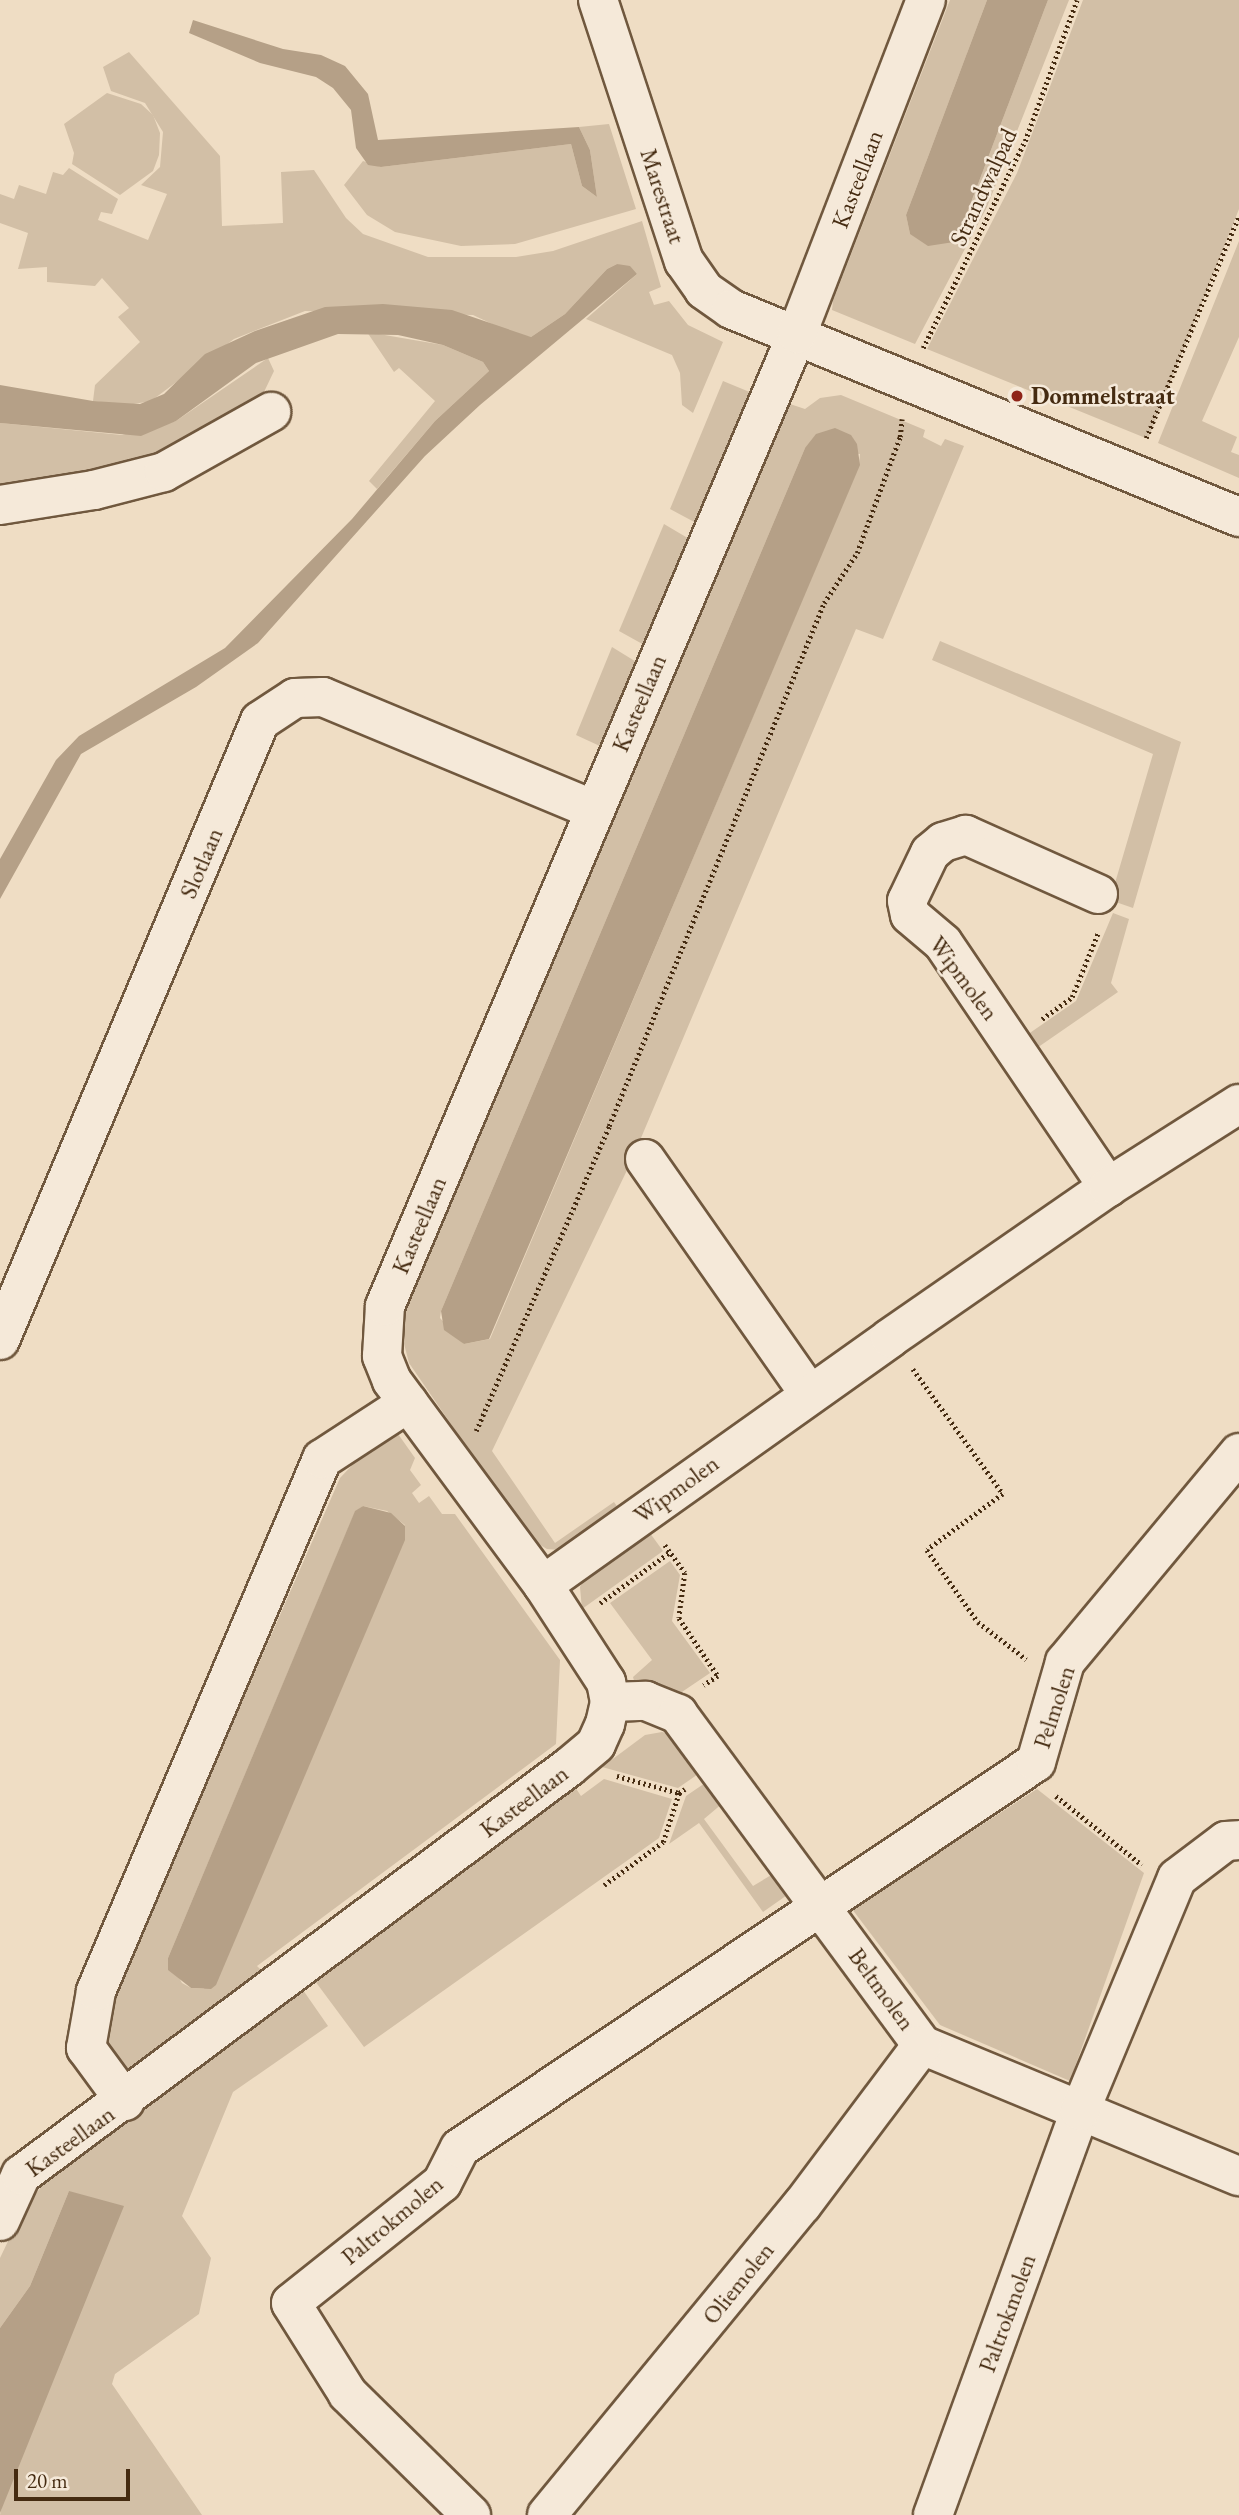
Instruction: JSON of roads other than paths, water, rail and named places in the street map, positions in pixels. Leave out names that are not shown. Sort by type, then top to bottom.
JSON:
[{"type":"street","name":"Marestraat","points":[[598,0],[684,261],[704,290],[731,310],[797,334]]},
{"type":"street","name":"Kasteellaan","points":[[0,2221],[21,2175],[125,2101],[596,1744],[610,1702],[606,1682],[543,1585],[408,1402],[382,1356],[384,1306],[797,334],[926,0]]},
{"type":"street","points":[[797,334],[906,382],[1239,517]]},
{"type":"street","points":[[0,505],[94,490],[164,472],[271,412]]},
{"type":"street","name":"Slotlaan","points":[[0,1340],[260,721],[295,698],[323,697],[594,810]]},
{"type":"street","name":"Wipmolen","points":[[1098,894],[966,835],[943,842],[915,876],[907,901],[910,915],[943,943],[1108,1187]]},
{"type":"street","name":"Wipmolen","points":[[543,1585],[809,1393],[1108,1187],[1239,1104]]},
{"type":"street","points":[[645,1159],[809,1393]]},
{"type":"street","name":"Kasteellaan","points":[[125,2101],[86,2048],[96,1991],[322,1459],[408,1402]]},
{"type":"street","name":"Pelmolen","points":[[822,1906],[1036,1762],[1065,1662],[1239,1453]]},
{"type":"street","name":"Beltmolen","points":[[610,1702],[646,1701],[678,1714],[922,2045],[1239,2176]]},
{"type":"street","points":[[1080,2111],[1177,1878],[1226,1841],[1239,1840]]},
{"type":"street","name":"Paltrokmolen","points":[[471,2515],[348,2394],[291,2303],[442,2183],[460,2148],[822,1906]]},
{"type":"street","name":"Oliemolen","points":[[547,2515],[802,2205],[922,2045]]},
{"type":"street","name":"Paltrokmolen","points":[[933,2515],[1080,2111]]},
{"type":"place","name":"Dommelstraat","points":[[1017,396]]}]
